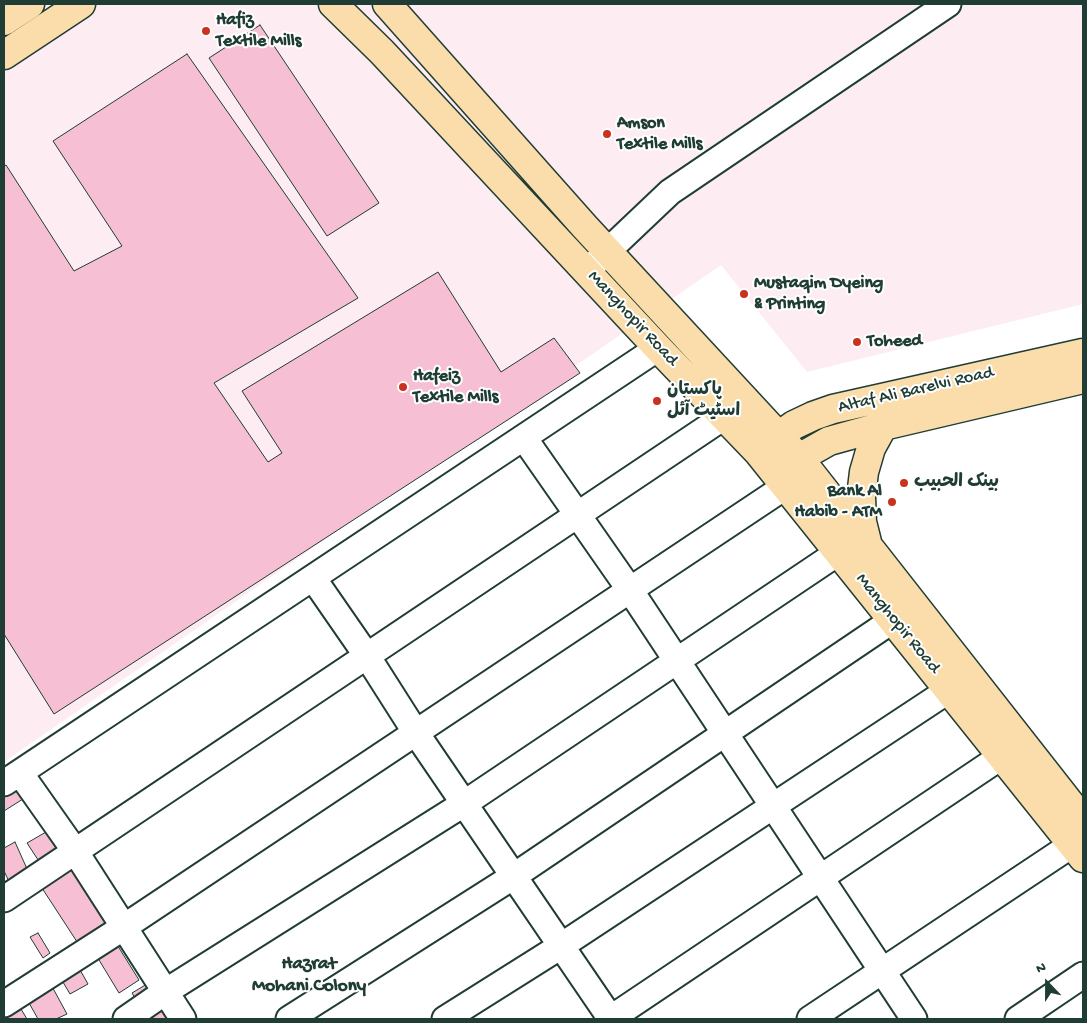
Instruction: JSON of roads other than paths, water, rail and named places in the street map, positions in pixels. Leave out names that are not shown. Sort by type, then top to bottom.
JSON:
[{"type":"main road","points":[[4,21],[30,4]]},
{"type":"main road","points":[[4,55],[80,4]]},
{"type":"main road","name":"Manghopir Road","points":[[334,4],[382,52],[658,348],[725,416],[768,444],[799,458],[868,546],[1080,841]]},
{"type":"main road","name":"Manghopir Road","points":[[386,4],[607,251],[768,444],[782,481],[1002,756],[1080,841]]},
{"type":"main road","name":"Altaf Ali Barelvi Road","points":[[768,444],[813,416],[833,409],[1083,353]]},
{"type":"main road","name":"Altaf Ali Barelvi Road","points":[[782,481],[799,458],[829,441],[883,426],[1083,379]]},
{"type":"main road","points":[[868,546],[862,522],[861,497],[864,472],[871,448],[883,426]]},
{"type":"street","points":[[587,271],[670,192],[948,4]]},
{"type":"street","points":[[184,1019],[75,851],[12,778],[658,348]]},
{"type":"street","points":[[4,899],[725,416]]},
{"type":"street","points":[[524,438],[630,590],[914,1019]]},
{"type":"street","points":[[4,1004],[124,927],[630,590],[782,481]]},
{"type":"street","points":[[126,1019],[165,992],[465,803],[839,552]]},
{"type":"street","points":[[313,578],[610,1019],[1002,756]]},
{"type":"street","points":[[289,1019],[514,876],[894,620]]},
{"type":"street","points":[[445,1019],[774,807],[949,690]]},
{"type":"street","points":[[810,1019],[1080,841]]},
{"type":"street","points":[[1018,1019],[1083,975]]},
{"type":"place","name":"Hafiz Textile Mills","points":[[206,31]]},
{"type":"place","name":"Amson Textile Mills","points":[[607,134]]},
{"type":"place","name":"Mustaqim Dyeing & Printing","points":[[744,294]]},
{"type":"place","name":"Toheed","points":[[857,342]]},
{"type":"place","name":"Hafeiz Textile Mills","points":[[403,387]]},
{"type":"place","name":"پاکستان اسٹیٹ آئل","points":[[657,401]]},
{"type":"place","name":"بينک الحبيب","points":[[904,483]]},
{"type":"place","name":"Bank Al Habib - ATM","points":[[892,502]]},
{"type":"district","name":"Hazrat Mohani Colony","points":[[309,976]]}]
